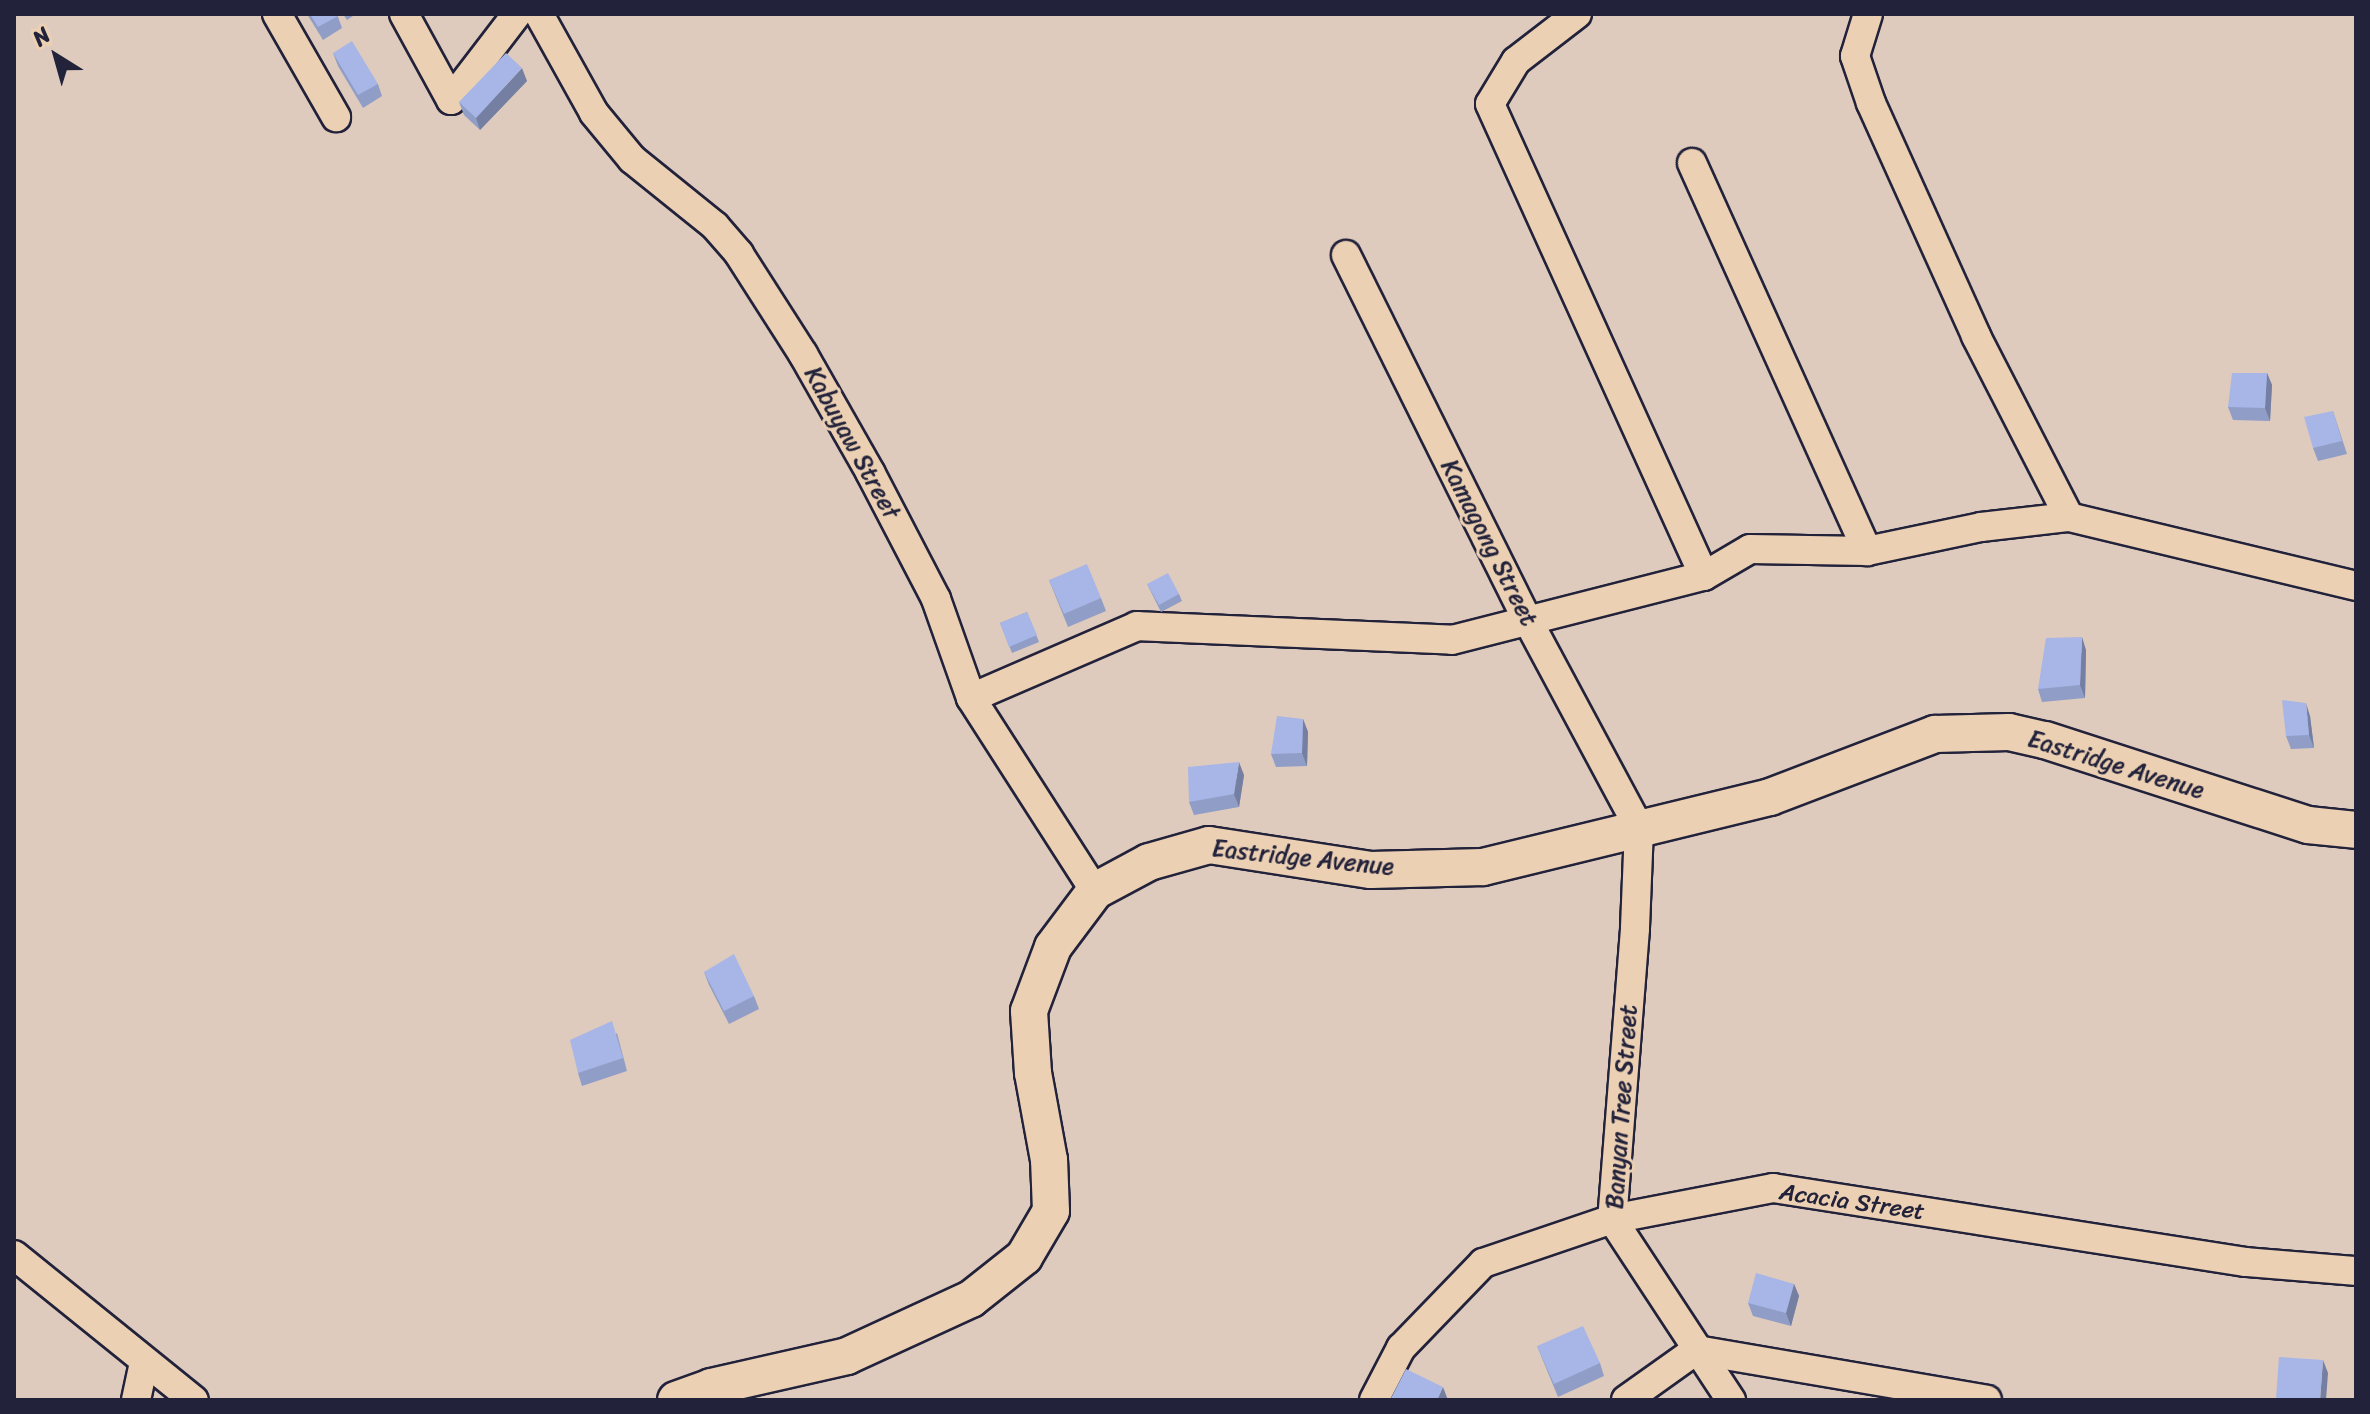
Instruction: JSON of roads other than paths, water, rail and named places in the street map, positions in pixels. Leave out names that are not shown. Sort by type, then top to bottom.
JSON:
[{"type":"street","points":[[277,14],[336,117]]},
{"type":"street","points":[[404,14],[451,100],[517,14]]},
{"type":"street","points":[[1577,14],[1516,61],[1490,104],[1704,576]]},
{"type":"street","points":[[1868,14],[1855,56],[1871,103],[1976,336],[2069,517]]},
{"type":"street","name":"Kabuyaw Street","points":[[545,26],[594,113],[632,159],[715,226],[739,254],[795,341],[870,472],[936,599],[971,698],[1095,891]]},
{"type":"street","points":[[1692,163],[1867,551]]},
{"type":"street","name":"Kamagong Street","points":[[1346,255],[1527,619],[1639,828]]},
{"type":"street","points":[[971,698],[1137,626],[1452,640],[1704,576],[1750,549],[1867,551],[1981,527],[2069,517],[2356,586]]},
{"type":"street","name":"Eastridge Avenue","points":[[676,1400],[711,1387],[847,1356],[971,1299],[1024,1257],[1051,1211],[1049,1160],[1033,1073],[1029,1011],[1053,947],[1095,891],[1149,862],[1209,845],[1371,870],[1483,867],[1770,797],[1935,734],[2009,732],[2045,740],[2308,825],[2356,830]]},
{"type":"street","name":"Banyan Tree Street","points":[[1639,828],[1635,929],[1612,1219],[1731,1400]]},
{"type":"street","name":"Acacia Street","points":[[1374,1400],[1401,1348],[1483,1263],[1612,1219],[1773,1188],[2246,1262],[2356,1271]]},
{"type":"street","points":[[14,1255],[194,1400]]},
{"type":"street","points":[[1626,1400],[1696,1350],[1987,1400]]},
{"type":"street","points":[[136,1400],[144,1362]]}]
